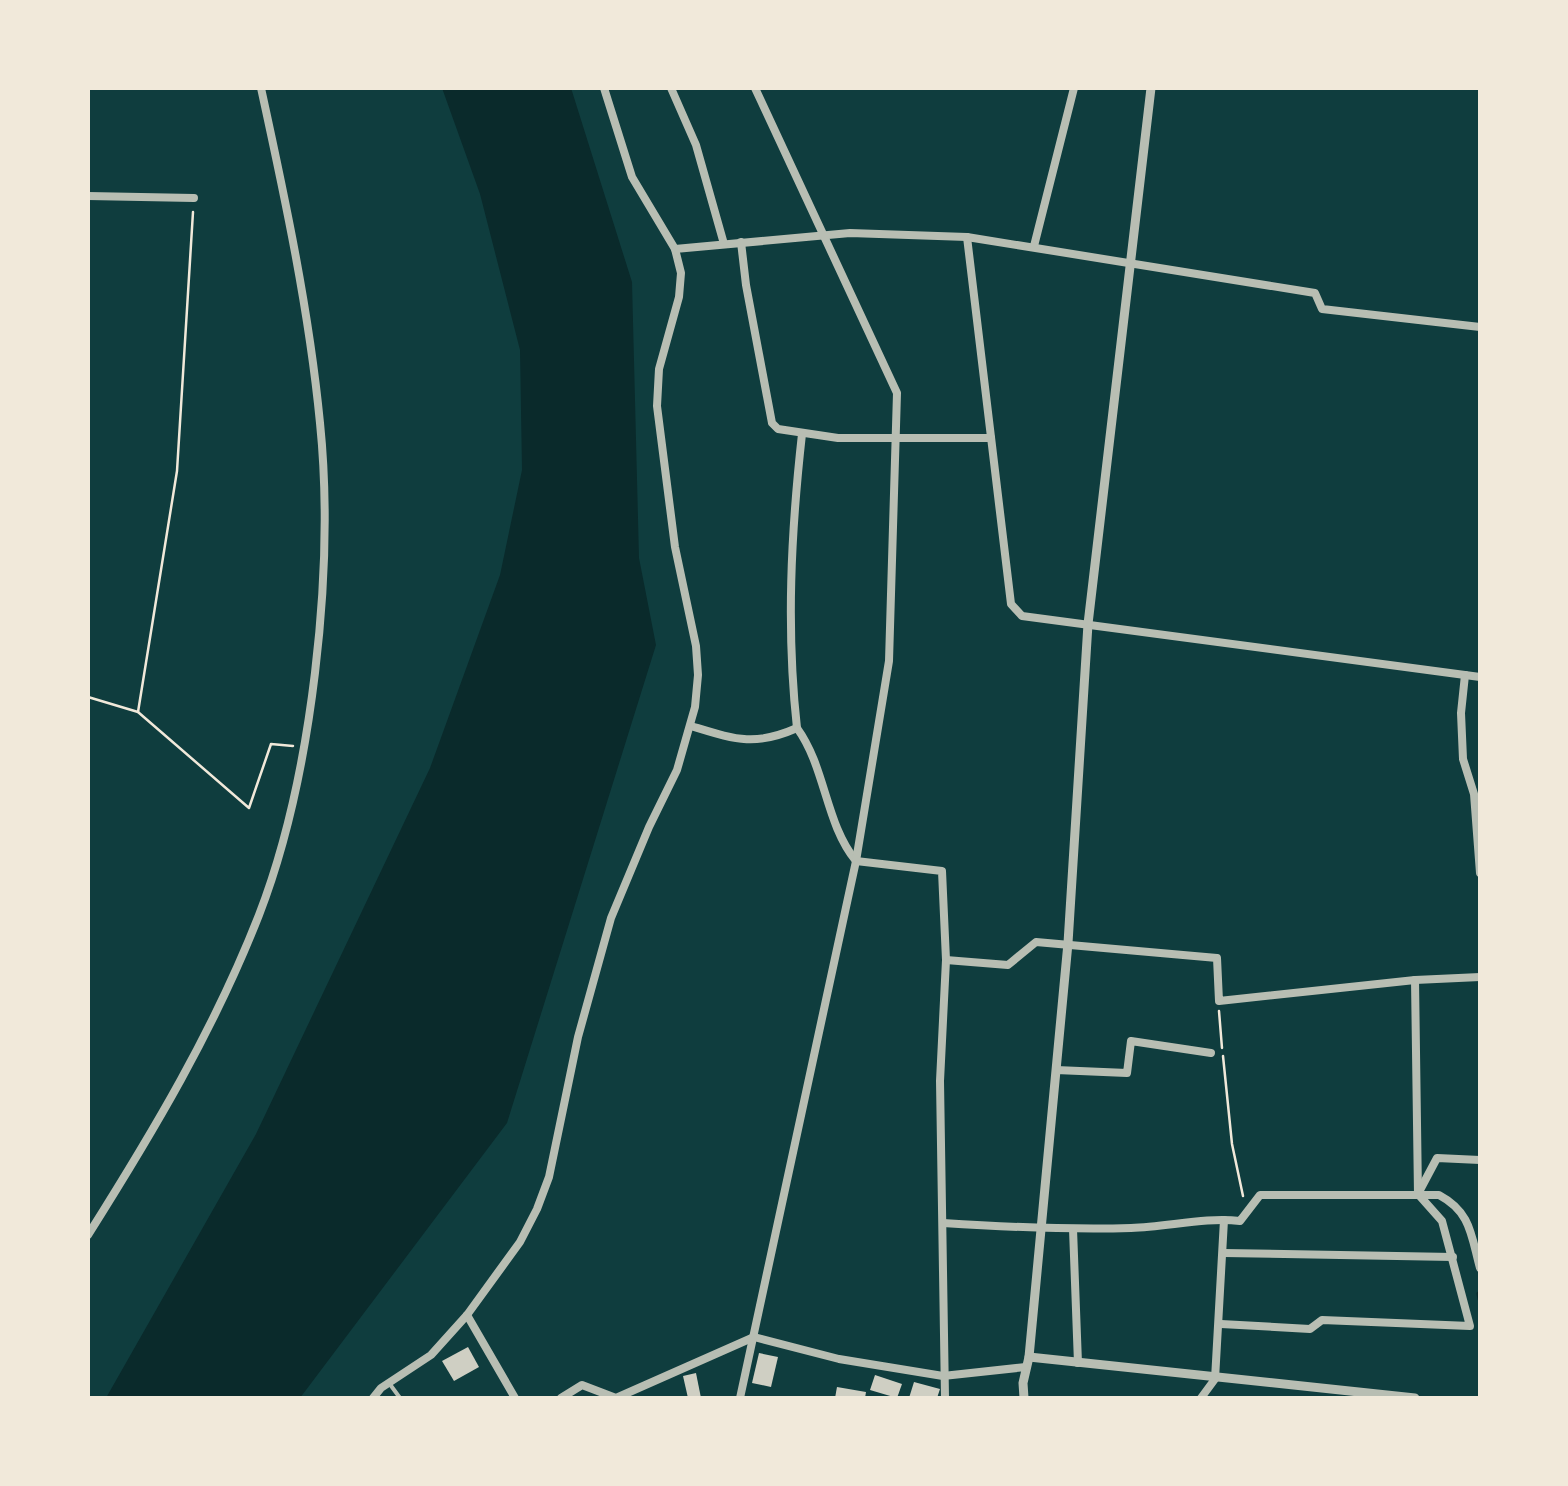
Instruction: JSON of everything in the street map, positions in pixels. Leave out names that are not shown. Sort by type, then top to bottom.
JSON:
[{"type":"street","points":[[88,1235],[163,1115],[222,1002],[260,912],[279,854],[303,748],[318,639],[324,540],[321,426],[310,343],[261,88]]},
{"type":"street","points":[[373,1398],[431,1355],[520,1242],[550,1177],[578,1037],[611,918],[648,827],[677,770],[691,726],[698,676],[696,646],[674,547],[657,406],[659,369],[679,297],[681,272],[675,249],[632,176],[604,88]]},
{"type":"street","points":[[671,88],[696,146],[724,244]]},
{"type":"street","points":[[740,1398],[856,862],[889,660],[897,394],[754,88]]},
{"type":"street","points":[[1034,246],[1074,88]]},
{"type":"street","points":[[1024,1398],[1068,943],[1088,624],[1151,88]]},
{"type":"street","points":[[88,196],[194,198]]},
{"type":"street","points":[[675,249],[821,235],[967,238],[1315,293],[1322,309],[1480,327]]},
{"type":"street","points":[[967,238],[1011,604],[1022,616],[1480,678]]},
{"type":"street","points":[[741,242],[772,424],[778,429],[838,438],[991,438]]},
{"type":"street","points":[[802,434],[788,603],[797,728],[810,745],[844,846],[856,862],[942,871],[946,960],[940,1082],[945,1398]]},
{"type":"street","points":[[1465,676],[1461,714],[1463,759],[1477,794],[1480,869]]},
{"type":"street","points":[[691,726],[742,741],[773,739],[797,728]]},
{"type":"street","points":[[946,960],[1008,965],[1036,942],[1217,958],[1218,1001],[1480,977]]},
{"type":"street","points":[[1220,1324],[1310,1330],[1322,1320],[1470,1326],[1442,1221],[1418,1194],[1415,980]]},
{"type":"street","points":[[1056,1070],[1127,1074],[1131,1041],[1211,1054]]},
{"type":"street","points":[[1418,1194],[1437,1158],[1480,1160]]},
{"type":"street","points":[[944,1223],[1041,1230],[1137,1228],[1240,1222],[1260,1195],[1438,1195],[1455,1204],[1465,1216],[1480,1268]]},
{"type":"street","points":[[1202,1398],[1216,1379],[1224,1220]]},
{"type":"street","points":[[1073,1229],[1078,1362]]},
{"type":"street","points":[[1224,1254],[1453,1257]]},
{"type":"street","points":[[466,1314],[515,1398]]},
{"type":"street","points":[[561,1398],[582,1385],[616,1398],[754,1337],[839,1359],[944,1376],[1028,1362],[1078,1362],[1416,1398]]},
{"type":"lane","points":[[389,1383],[400,1398]]},
{"type":"path","points":[[138,712],[176,471],[194,198]]},
{"type":"path","points":[[88,697],[138,712],[249,808],[271,744],[303,748]]},
{"type":"path","points":[[1218,1001],[1232,1144],[1247,1212]]},
{"type":"water","points":[[442,88],[571,88],[632,282],[639,558],[656,645],[507,1123],[300,1398],[106,1398],[256,1134],[430,768],[500,575],[522,470],[520,350],[480,194]]},
{"type":"building","points":[[468,1347],[479,1367],[454,1381],[442,1361]]},
{"type":"building","points":[[759,1353],[778,1357],[771,1387],[752,1383]]},
{"type":"building","points":[[696,1373],[701,1398],[688,1398],[683,1376]]},
{"type":"building","points":[[875,1375],[902,1384],[897,1398],[870,1390]]},
{"type":"building","points":[[914,1382],[940,1389],[937,1398],[909,1398]]},
{"type":"building","points":[[837,1387],[866,1392],[865,1398],[835,1398]]},
{"type":"waterway","points":[[1479,1294],[1480,1299]]}]
